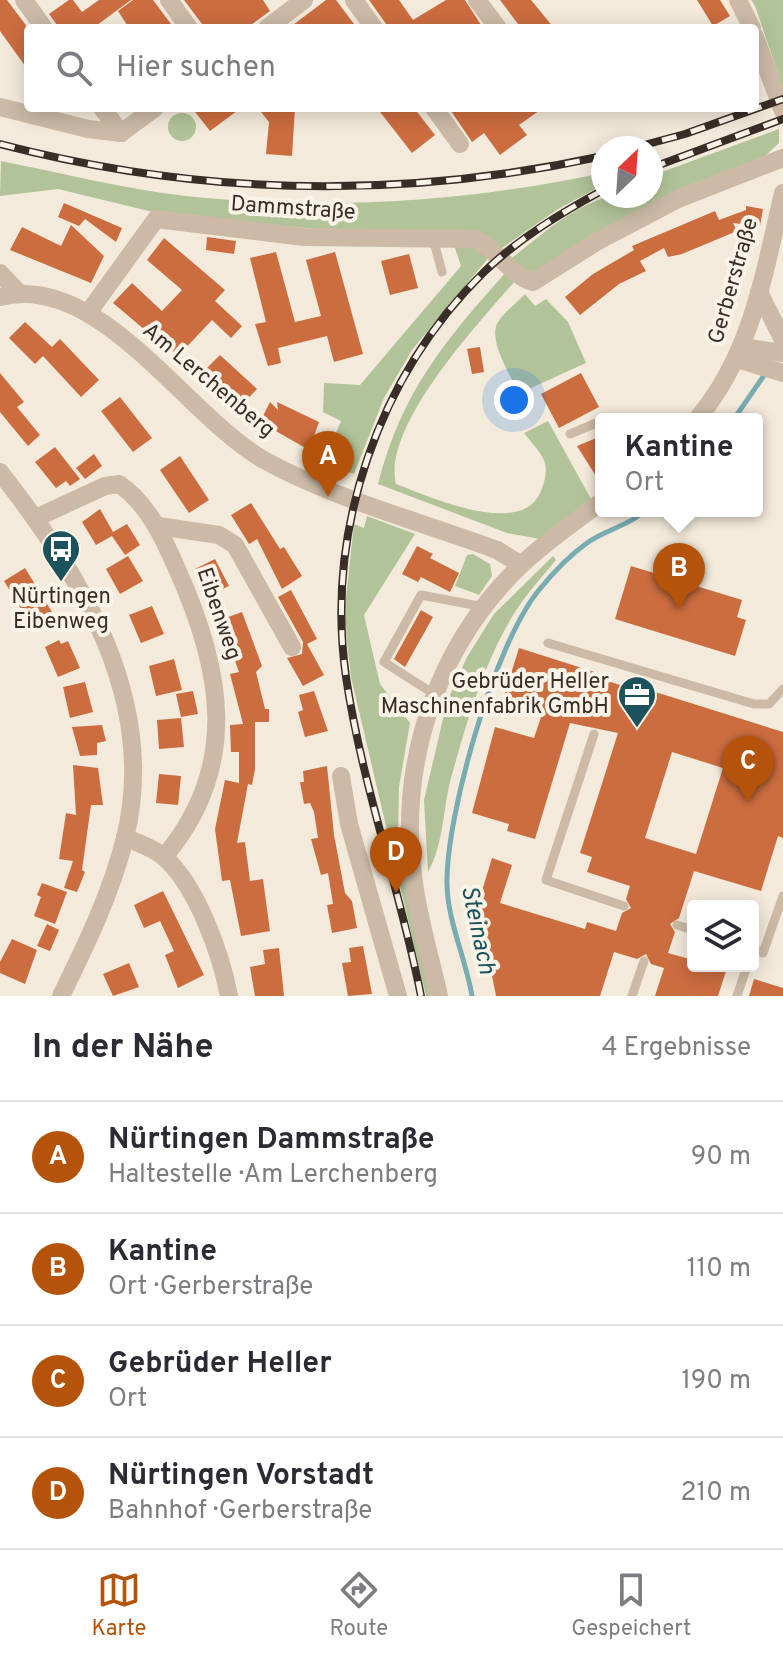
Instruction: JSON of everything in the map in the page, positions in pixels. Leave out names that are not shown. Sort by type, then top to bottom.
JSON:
[{"type":"street","points":[[24,0],[41,24]]},
{"type":"street","points":[[169,0],[186,24]]},
{"type":"street","points":[[272,24],[304,0]]},
{"type":"street","points":[[354,0],[371,24]]},
{"type":"street","points":[[477,0],[495,24]]},
{"type":"street","points":[[738,0],[750,24]]},
{"type":"street","points":[[759,48],[783,111]]},
{"type":"street","points":[[0,107],[88,129],[121,133],[150,112]]},
{"type":"street","points":[[105,112],[121,133]]},
{"type":"street","points":[[437,112],[460,144]]},
{"type":"street","name":"Dammstraße","points":[[88,313],[156,219],[304,237],[474,239],[484,243],[527,281],[541,278],[598,241],[678,199],[783,158]]},
{"type":"street","name":"Gerberstraße","points":[[702,413],[750,354],[759,292],[783,193]]},
{"type":"street","points":[[0,273],[9,295]]},
{"type":"street","points":[[759,292],[783,340]]},
{"type":"street","name":"Am Lerchenberg","points":[[9,295],[51,297],[88,313],[132,346],[212,422],[264,460],[314,483],[497,550],[521,565]]},
{"type":"street","points":[[750,354],[783,353]]},
{"type":"street","points":[[750,354],[783,373]]},
{"type":"street","points":[[0,472],[36,518],[93,612],[124,692],[131,743],[125,837],[97,921],[61,996]]},
{"type":"street","name":"Eibenweg","points":[[36,518],[105,486],[119,484],[158,526],[196,610],[213,667],[218,724],[203,790],[187,830],[164,857]]},
{"type":"street","points":[[439,996],[414,884],[411,837],[415,770],[434,694],[449,660],[484,607],[521,565],[595,507]]},
{"type":"street","points":[[158,526],[219,535],[235,545],[292,647]]},
{"type":"street","points":[[341,776],[349,824],[398,996]]},
{"type":"street","points":[[125,837],[164,857],[197,904],[222,962],[229,996]]},
{"type":"lane","points":[[433,238],[442,272]]},
{"type":"lane","points":[[570,434],[595,424]]},
{"type":"lane","points":[[434,694],[384,662],[421,595],[484,607]]},
{"type":"lane","points":[[548,643],[754,704],[769,704],[783,689]]},
{"type":"lane","points":[[594,734],[546,880],[624,906]]},
{"type":"lane","points":[[759,951],[763,953],[783,896]]},
{"type":"lane","points":[[677,925],[687,928]]},
{"type":"lane","points":[[632,996],[644,961]]},
{"type":"lane","points":[[737,996],[745,972]]},
{"type":"green space","points":[[751,0],[783,0],[783,88],[755,6]]},
{"type":"green space","points":[[182,113],[192,117],[196,127],[192,137],[182,141],[172,137],[168,127],[172,117]]},
{"type":"green space","points":[[779,129],[779,143],[764,157],[682,188],[663,199],[663,172]]},
{"type":"green space","points":[[1,161],[163,193],[291,203],[448,197],[591,175],[591,191],[558,209],[502,248],[157,213],[58,189],[0,196]]},
{"type":"green space","points":[[591,203],[591,208],[647,208],[534,272],[525,272],[512,258],[557,223]]},
{"type":"green space","points":[[454,245],[478,246],[490,256],[412,350],[384,398],[354,474],[335,468],[328,452],[341,421],[323,412],[324,383],[360,385],[461,266]]},
{"type":"green space","points":[[506,272],[515,281],[436,377],[403,434],[396,460],[396,484],[472,510],[514,512],[529,506],[540,493],[546,467],[541,454],[524,433],[548,421],[591,499],[540,539],[507,533],[378,484],[399,421],[428,369]]},
{"type":"green space","points":[[525,294],[535,306],[546,299],[568,322],[586,363],[520,393],[498,348],[495,329],[501,318]]},
{"type":"green space","points":[[367,516],[415,534],[364,615],[380,684],[410,723],[399,787],[398,836],[430,996],[426,996],[351,677],[344,615],[354,524],[364,528]]},
{"type":"green space","points":[[473,554],[490,564],[492,576],[479,595],[455,586],[467,555]]},
{"type":"green space","points":[[553,556],[556,560],[505,629],[486,671],[456,760],[440,840],[428,872],[424,800],[447,702],[467,657],[494,614]]},
{"type":"building","points":[[0,0],[7,0],[25,24],[24,64],[0,31]]},
{"type":"building","points":[[69,0],[73,0],[82,12],[99,0],[131,0],[98,24],[56,24],[49,14]]},
{"type":"building","points":[[133,0],[153,0],[171,24],[126,24],[118,11]]},
{"type":"building","points":[[184,0],[263,0],[270,11],[252,24],[202,24]]},
{"type":"building","points":[[326,0],[336,0],[354,24],[294,24]]},
{"type":"building","points":[[369,0],[399,0],[413,20],[446,0],[465,0],[480,24],[386,24]]},
{"type":"building","points":[[500,0],[531,0],[551,24],[518,24]]},
{"type":"building","points":[[697,0],[720,0],[730,16],[712,24]]},
{"type":"building","points":[[195,112],[236,112],[210,131]]},
{"type":"building","points":[[261,112],[295,112],[292,156],[266,154],[269,122]]},
{"type":"building","points":[[380,112],[417,112],[435,135],[412,153]]},
{"type":"building","points":[[452,112],[537,112],[519,125],[527,135],[500,155],[484,133],[472,142]]},
{"type":"building","points":[[64,203],[122,228],[116,242],[85,219],[79,226],[58,217]]},
{"type":"building","points":[[746,206],[763,209],[760,226],[733,223],[737,231],[682,254],[668,257],[664,248],[640,261],[646,271],[619,284],[580,315],[565,297],[593,274],[634,250],[632,246],[715,211],[719,220],[746,210]]},
{"type":"building","points":[[71,225],[104,256],[91,283],[10,250],[22,227],[61,246]]},
{"type":"building","points":[[207,237],[236,241],[234,254],[206,250]]},
{"type":"building","points":[[164,238],[225,290],[215,301],[242,326],[231,338],[212,320],[178,356],[147,327],[145,330],[113,303],[132,283],[162,311],[182,290],[147,260]]},
{"type":"building","points":[[276,252],[295,322],[321,316],[306,260],[335,252],[363,354],[334,362],[327,336],[278,348],[281,363],[268,366],[255,324],[266,322],[250,258]]},
{"type":"building","points":[[409,254],[418,288],[390,295],[381,261]]},
{"type":"building","points":[[25,322],[52,347],[60,339],[99,380],[81,397],[43,356],[35,364],[9,338]]},
{"type":"building","points":[[480,347],[484,372],[472,374],[467,349]]},
{"type":"building","points":[[220,355],[257,389],[240,407],[203,372]]},
{"type":"building","points":[[0,373],[24,402],[17,407],[40,435],[28,446],[0,412]]},
{"type":"building","points":[[581,373],[599,407],[559,428],[541,394]]},
{"type":"building","points":[[120,397],[152,438],[133,452],[101,411]]},
{"type":"building","points":[[270,402],[278,410],[277,402],[319,422],[309,450],[260,422]]},
{"type":"building","points":[[595,438],[595,474],[577,446]]},
{"type":"building","points":[[55,447],[80,479],[70,486],[66,481],[56,488],[35,462]]},
{"type":"building","points":[[94,454],[102,466],[85,479],[76,468]]},
{"type":"building","points":[[180,456],[209,500],[189,513],[160,470]]},
{"type":"building","points":[[251,503],[280,549],[284,547],[302,576],[282,589],[257,539],[249,544],[231,515]]},
{"type":"building","points":[[100,509],[113,532],[127,524],[140,545],[125,555],[112,536],[96,545],[82,522]]},
{"type":"building","points":[[417,546],[433,554],[430,558],[459,573],[450,592],[421,577],[418,582],[402,574]]},
{"type":"building","points":[[128,556],[143,581],[120,594],[106,569]]},
{"type":"building","points":[[215,559],[229,586],[209,595],[195,569]]},
{"type":"building","points":[[631,566],[742,600],[737,617],[746,620],[735,656],[615,619]]},
{"type":"building","points":[[25,568],[52,612],[31,625],[4,581]]},
{"type":"building","points":[[291,590],[317,639],[307,644],[324,675],[303,686],[287,658],[302,654],[303,642],[278,597]]},
{"type":"building","points":[[152,606],[164,634],[141,643],[129,615]]},
{"type":"building","points":[[421,610],[433,617],[405,667],[394,659]]},
{"type":"building","points":[[242,612],[262,666],[256,672],[265,709],[269,709],[269,722],[255,722],[255,769],[252,785],[248,784],[237,843],[245,842],[250,881],[263,879],[270,931],[241,936],[230,880],[222,881],[215,829],[225,780],[239,783],[239,752],[231,752],[230,725],[243,724],[230,674],[239,672],[220,620]]},
{"type":"building","points":[[59,640],[61,644],[68,641],[80,668],[58,677],[45,647]]},
{"type":"building","points":[[519,648],[604,675],[602,679],[632,689],[633,685],[783,732],[783,838],[778,836],[761,891],[694,871],[679,918],[670,924],[675,932],[668,953],[687,958],[687,972],[726,972],[718,996],[655,996],[664,968],[651,964],[646,954],[637,959],[614,952],[600,996],[496,996],[478,904],[492,858],[512,865],[500,903],[585,929],[587,922],[616,931],[622,913],[631,908],[626,899],[630,886],[587,872],[592,857],[580,853],[618,733],[570,723],[535,839],[507,831],[509,824],[472,813],[495,727],[534,738],[542,714],[502,702]],"holes":[[[672,752],[723,768],[696,854],[645,838]]]},
{"type":"building","points":[[174,659],[182,690],[156,696],[149,666]]},
{"type":"building","points":[[85,682],[93,712],[70,718],[63,687]]},
{"type":"building","points":[[193,691],[198,714],[181,717],[176,694]]},
{"type":"building","points":[[314,691],[328,731],[305,737],[298,712],[303,710],[299,695]]},
{"type":"building","points":[[181,718],[184,747],[159,749],[157,720]]},
{"type":"building","points":[[102,725],[106,741],[97,743],[97,755],[80,756],[72,727]]},
{"type":"building","points":[[73,765],[98,768],[103,805],[91,805],[82,870],[85,872],[77,892],[64,888],[73,861],[59,859],[66,813],[76,815]]},
{"type":"building","points":[[327,766],[334,835],[345,893],[352,901],[357,928],[332,933],[327,905],[333,904],[328,873],[321,875],[311,839],[318,838],[314,812],[310,803],[304,804],[300,782],[304,782],[303,771]]},
{"type":"building","points":[[159,774],[181,776],[178,805],[156,803]]},
{"type":"building","points":[[42,883],[67,892],[55,924],[34,916]]},
{"type":"building","points":[[163,891],[204,975],[178,988],[165,955],[174,951],[160,921],[144,928],[134,905]]},
{"type":"building","points":[[47,924],[59,930],[50,951],[37,946]]},
{"type":"building","points":[[12,939],[37,950],[25,984],[0,973],[0,962]]},
{"type":"building","points":[[363,946],[372,994],[348,996],[342,963],[351,962],[349,948]]},
{"type":"building","points":[[279,948],[284,996],[255,996],[250,967],[265,964],[263,950]]},
{"type":"building","points":[[129,963],[139,987],[113,996],[103,974]]},
{"type":"building","points":[[754,979],[783,988],[783,996],[749,996]]},
{"type":"waterway","name":"Steinach","points":[[738,413],[767,371]]},
{"type":"waterway","name":"Steinach","points":[[472,996],[450,911],[447,883],[449,853],[464,774],[490,688],[522,615],[544,584],[587,543],[636,517]]},
{"type":"railway","points":[[759,108],[783,99]]},
{"type":"railway","points":[[663,140],[747,112]]},
{"type":"railway","points":[[663,164],[783,119]]},
{"type":"railway","points":[[0,144],[150,174],[301,186],[452,180],[591,158]]},
{"type":"railway","points":[[421,996],[362,757],[346,677],[342,622],[344,567],[352,512],[367,459],[388,407],[415,359],[447,313],[484,272],[511,248],[591,197]]},
{"type":"place","name":"Nürtingen Dammstraße","points":[[328,497]]},
{"type":"place","name":"Nürtingen Eibenweg","points":[[61,583]]},
{"type":"place","name":"Kantine","points":[[679,609]]},
{"type":"place","name":"Gebrüder Heller Maschinenfabrik GmbH","points":[[637,729]]},
{"type":"place","name":"Gebrüder Heller","points":[[748,802]]},
{"type":"place","name":"Nürtingen Vorstadt","points":[[396,893]]}]
